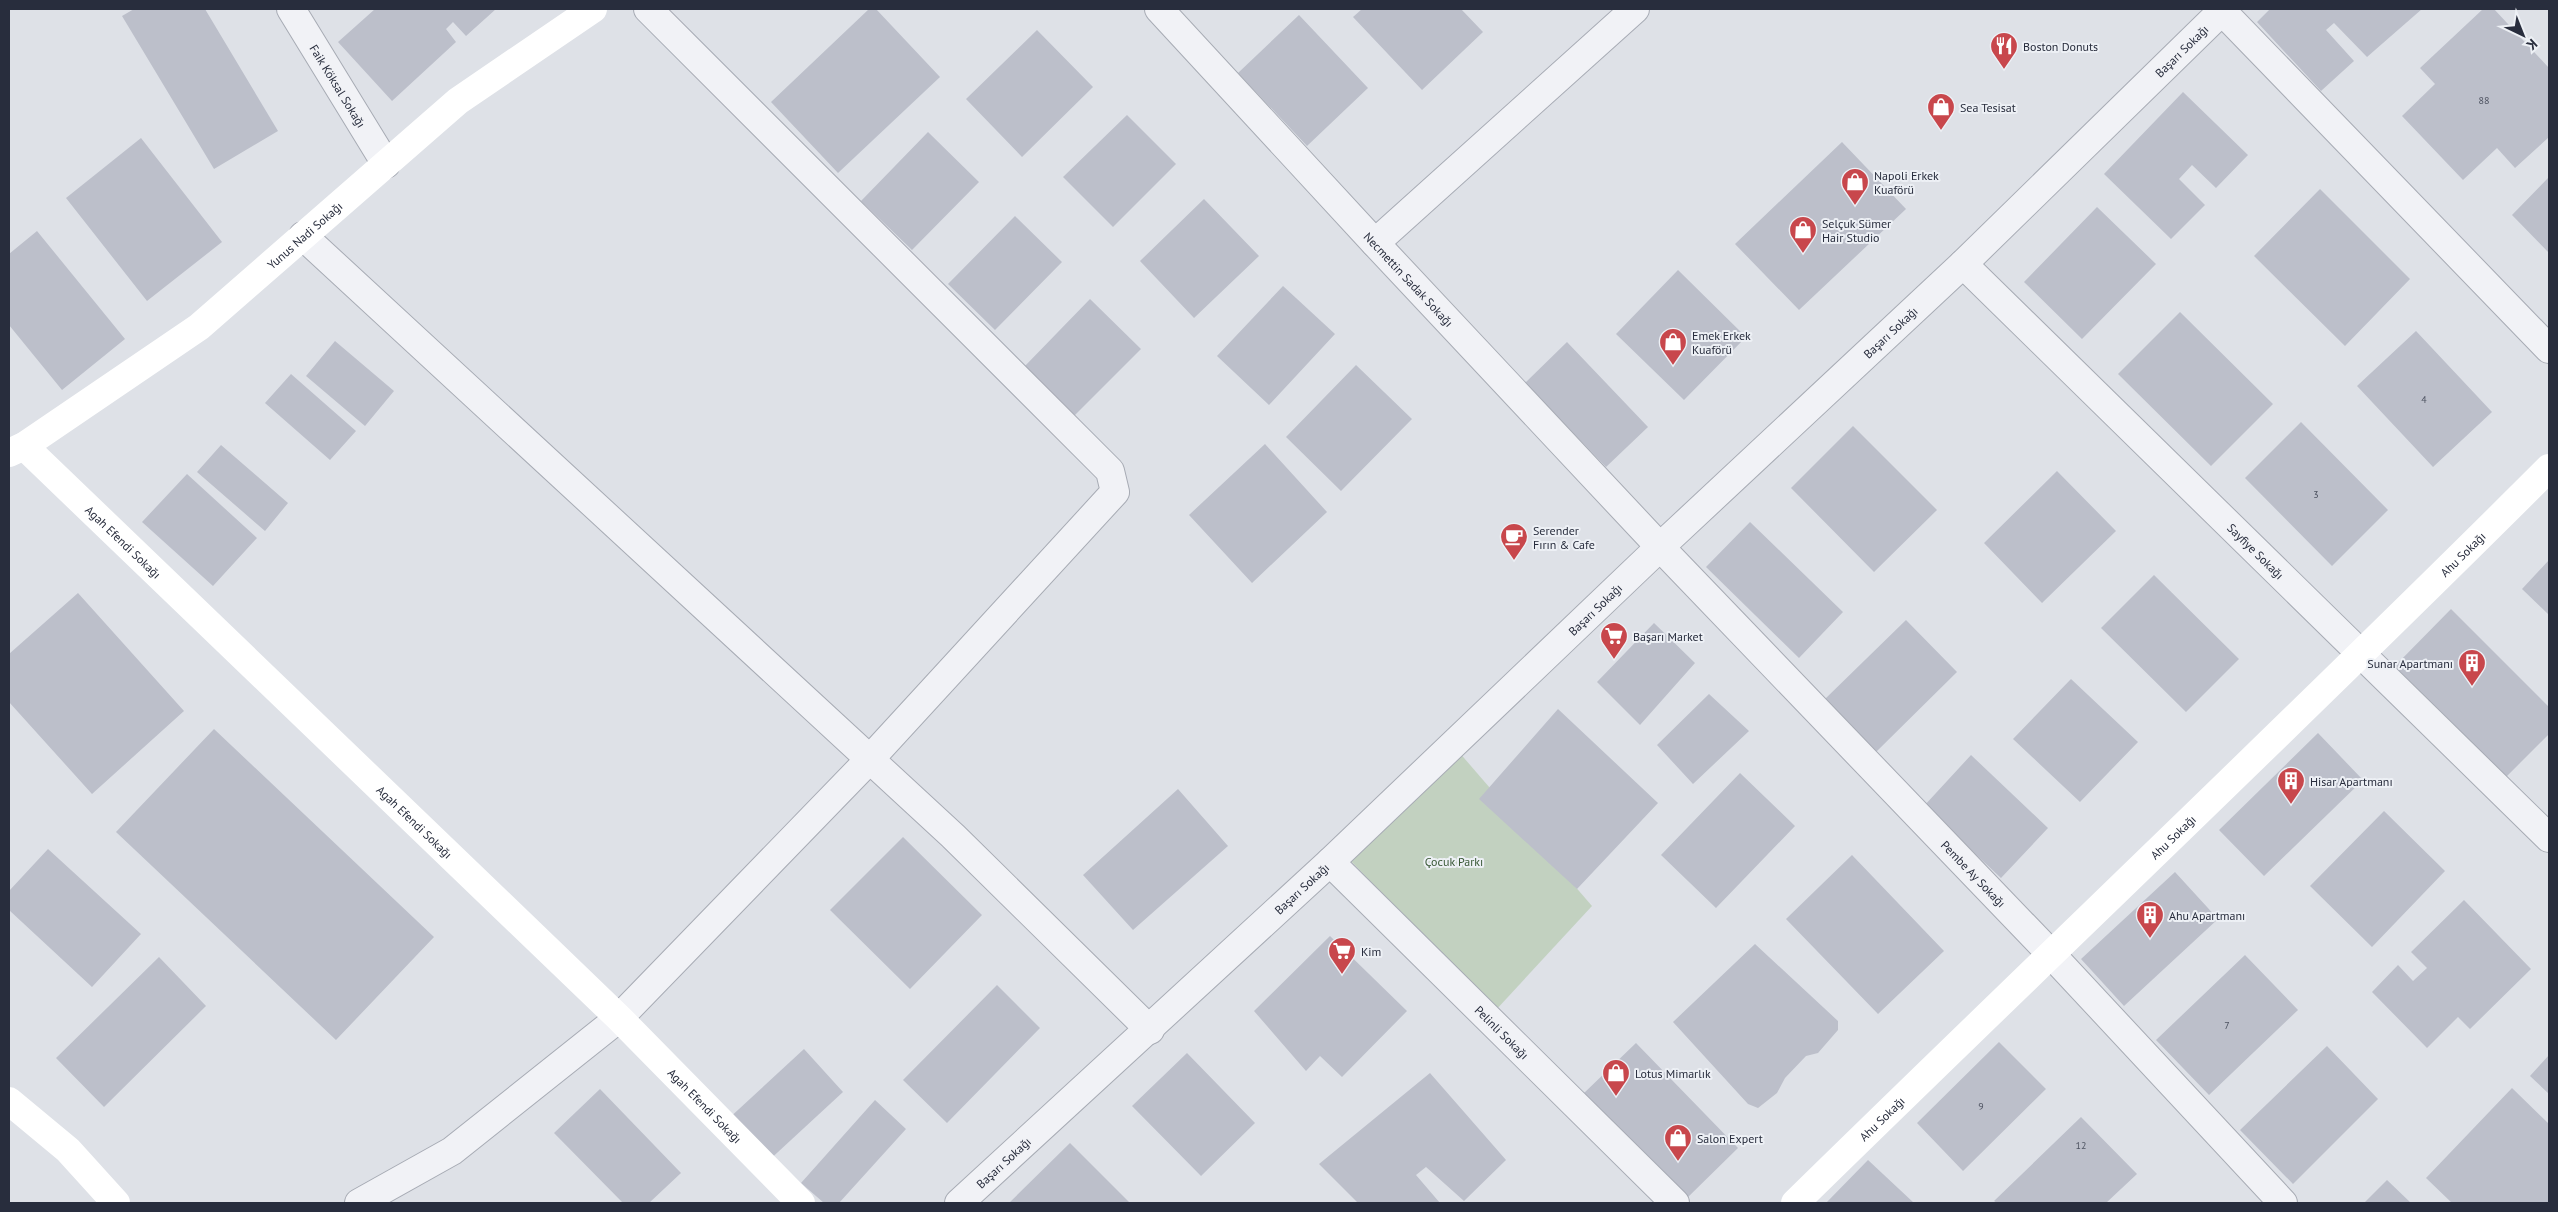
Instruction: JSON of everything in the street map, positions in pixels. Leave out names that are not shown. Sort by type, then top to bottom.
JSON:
[{"type":"street","name":"Faik Köksal Sokağı","points":[[291,9],[386,164]]},
{"type":"street","name":"Yunus Nadi Sokağı","points":[[16,449],[199,327],[458,101],[593,9]]},
{"type":"street","points":[[359,1203],[452,1151],[619,1018],[870,759],[1115,492],[1110,471],[648,9]]},
{"type":"street","name":"Necmettin Sadak Sokağı","points":[[1159,9],[1660,547]]},
{"type":"street","points":[[1375,243],[1634,9]]},
{"type":"street","points":[[2223,10],[2549,350]]},
{"type":"street","name":"Başarı Sokağı","points":[[959,1203],[1150,1030],[1330,862],[1660,547],[1963,264],[2223,10]]},
{"type":"street","points":[[303,236],[953,836],[1150,1030]]},
{"type":"street","name":"Sayfiye Sokağı","points":[[1963,264],[2549,838]]},
{"type":"street","name":"Agah Efendi Sokağı","points":[[16,449],[619,1018],[801,1203]]},
{"type":"street","name":"Ahu Sokağı","points":[[1795,1203],[2050,953],[2362,654],[2549,468]]},
{"type":"street","name":"Pembe Ay Sokağı","points":[[1660,547],[2050,953],[2283,1203]]},
{"type":"street","name":"Pelinli Sokağı","points":[[1330,862],[1675,1203]]},
{"type":"street","points":[[9,1101],[68,1150],[116,1203]]},
{"type":"green space","name":"Çocuk Parkı","points":[[1458,751],[1592,906],[1495,1011],[1349,859]]},
{"type":"building","points":[[134,9],[205,9],[278,131],[214,169],[122,16]]},
{"type":"building","points":[[375,9],[496,9],[466,36],[453,22],[446,29],[456,42],[392,101],[338,42]]},
{"type":"building","points":[[869,9],[876,9],[940,77],[838,173],[771,102]]},
{"type":"building","points":[[1362,9],[1461,9],[1483,32],[1422,90],[1353,17]]},
{"type":"building","points":[[2270,9],[2422,9],[2367,57],[2334,23],[2326,30],[2354,61],[2321,91],[2257,22]]},
{"type":"building","points":[[2483,9],[2494,9],[2549,68],[2549,137],[2515,168],[2497,148],[2463,180],[2402,116],[2435,84],[2420,68]]},
{"type":"building","points":[[1299,15],[1368,88],[1307,146],[1238,73]]},
{"type":"building","points":[[1037,30],[1093,87],[1022,157],[966,99]]},
{"type":"building","points":[[2183,92],[2248,155],[2216,188],[2192,165],[2179,179],[2205,205],[2171,239],[2104,174]]},
{"type":"building","points":[[1127,115],[1176,164],[1113,227],[1063,177]]},
{"type":"building","points":[[928,132],[979,182],[912,250],[861,201]]},
{"type":"building","points":[[141,138],[222,242],[147,301],[66,198]]},
{"type":"building","points":[[1842,142],[1906,209],[1799,310],[1735,244]]},
{"type":"building","points":[[2549,177],[2549,253],[2512,215]]},
{"type":"building","points":[[2320,189],[2410,279],[2345,346],[2254,256]]},
{"type":"building","points":[[1204,199],[1259,256],[1194,318],[1140,261]]},
{"type":"building","points":[[2097,207],[2156,264],[2082,339],[2024,282]]},
{"type":"building","points":[[1015,216],[1062,262],[995,330],[948,284]]},
{"type":"building","points":[[37,231],[125,339],[62,390],[9,325],[9,254]]},
{"type":"building","points":[[1678,270],[1746,337],[1684,400],[1616,334]]},
{"type":"building","points":[[1283,286],[1335,334],[1269,405],[1217,356]]},
{"type":"building","points":[[1090,299],[1141,349],[1074,416],[1024,367]]},
{"type":"building","points":[[2180,312],[2273,404],[2211,466],[2118,374]]},
{"type":"building","points":[[2416,331],[2492,412],[2433,467],[2357,386]]},
{"type":"building","points":[[335,341],[394,391],[365,426],[306,376]]},
{"type":"building","points":[[1567,342],[1648,427],[1606,467],[1525,383]]},
{"type":"building","points":[[1356,365],[1412,419],[1341,491],[1286,437]]},
{"type":"building","points":[[291,374],[356,431],[330,460],[265,403]]},
{"type":"building","points":[[2301,422],[2388,510],[2332,566],[2245,478]]},
{"type":"building","points":[[1853,426],[1937,510],[1874,572],[1791,488]]},
{"type":"building","points":[[1265,444],[1327,512],[1252,583],[1189,515]]},
{"type":"building","points":[[221,445],[288,503],[265,531],[197,472]]},
{"type":"building","points":[[2057,471],[2116,531],[2042,603],[1984,543]]},
{"type":"building","points":[[187,474],[257,538],[213,586],[142,522]]},
{"type":"building","points":[[1750,522],[1843,612],[1799,658],[1706,567]]},
{"type":"building","points":[[2549,560],[2549,615],[2522,589]]},
{"type":"building","points":[[2154,575],[2239,659],[2186,712],[2101,628]]},
{"type":"building","points":[[78,593],[184,711],[92,794],[9,702],[9,654]]},
{"type":"building","name":"Sunar Apartmanı","points":[[2451,609],[2549,707],[2549,734],[2506,777],[2394,667]]},
{"type":"building","points":[[1906,620],[1957,672],[1876,752],[1825,699]]},
{"type":"building","points":[[1654,623],[1695,663],[1640,725],[1597,682]]},
{"type":"building","points":[[2071,679],[2138,742],[2080,802],[2013,739]]},
{"type":"building","points":[[1709,694],[1749,731],[1693,784],[1657,745]]},
{"type":"building","points":[[1558,709],[1658,803],[1577,889],[1479,799]]},
{"type":"building","points":[[214,729],[434,937],[336,1040],[116,832]]},
{"type":"building","name":"Hisar Apartmanı","points":[[2318,733],[2363,780],[2264,876],[2219,830]]},
{"type":"building","points":[[1971,755],[2048,828],[2001,878],[1924,806]]},
{"type":"building","points":[[1740,773],[1795,826],[1716,908],[1661,855]]},
{"type":"building","points":[[1178,789],[1228,846],[1133,930],[1083,875]]},
{"type":"building","points":[[2384,811],[2445,871],[2372,947],[2310,886]]},
{"type":"building","points":[[903,837],[982,915],[910,989],[830,910]]},
{"type":"building","points":[[48,849],[141,934],[92,987],[9,910],[9,891]]},
{"type":"building","points":[[1852,855],[1944,951],[1878,1014],[1786,919]]},
{"type":"building","name":"Ahu Apartmanı","points":[[2175,872],[2218,919],[2124,1006],[2081,959]]},
{"type":"building","points":[[2464,900],[2531,969],[2470,1029],[2458,1017],[2427,1048],[2372,992],[2398,965],[2413,981],[2427,968],[2411,952]]},
{"type":"building","points":[[1330,936],[1407,1011],[1342,1077],[1320,1056],[1306,1071],[1254,1011]]},
{"type":"building","points":[[1755,944],[1838,1021],[1838,1030],[1818,1053],[1806,1056],[1785,1078],[1777,1093],[1758,1108],[1748,1104],[1673,1022]]},
{"type":"building","points":[[2245,955],[2298,1010],[2209,1095],[2156,1040]]},
{"type":"building","points":[[159,957],[206,1006],[104,1107],[56,1058]]},
{"type":"building","points":[[997,985],[1040,1028],[947,1123],[903,1080]]},
{"type":"building","points":[[1999,1042],[2046,1089],[1963,1171],[1917,1123]]},
{"type":"building","points":[[1636,1043],[1738,1148],[1685,1200],[1583,1094]]},
{"type":"building","points":[[2327,1046],[2378,1099],[2293,1184],[2240,1130]]},
{"type":"building","points":[[804,1049],[843,1092],[765,1164],[726,1121]]},
{"type":"building","points":[[1187,1053],[1255,1123],[1201,1176],[1132,1106]]},
{"type":"building","points":[[2549,1055],[2549,1094],[2530,1076]]},
{"type":"building","points":[[1430,1073],[1506,1160],[1464,1201],[1426,1167],[1416,1175],[1440,1203],[1358,1203],[1319,1164]]},
{"type":"building","points":[[2512,1088],[2549,1124],[2549,1203],[2452,1203],[2426,1178]]},
{"type":"building","points":[[600,1089],[681,1173],[649,1203],[623,1203],[554,1133]]},
{"type":"building","points":[[875,1100],[906,1129],[839,1203],[824,1203],[801,1183]]},
{"type":"building","points":[[2081,1117],[2137,1174],[2106,1203],[1997,1203],[1994,1201]]},
{"type":"building","points":[[1070,1143],[1130,1203],[1009,1203]]},
{"type":"building","points":[[1868,1160],[1914,1203],[1826,1203]]},
{"type":"building","points":[[2387,1180],[2411,1203],[2364,1203]]},
{"type":"place","name":"Boston Donuts","points":[[2004,70]]},
{"type":"place","name":"Sea Tesisat","points":[[1941,131]]},
{"type":"place","name":"Napoli Erkek Kuaförü","points":[[1855,206]]},
{"type":"place","name":"Selçuk Sümer Hair Studio","points":[[1803,254]]},
{"type":"place","name":"Emek Erkek Kuaförü","points":[[1673,366]]},
{"type":"place","name":"Serender Fırın & Cafe","points":[[1514,561]]},
{"type":"place","name":"Başarı Market","points":[[1614,660]]},
{"type":"place","name":"Sunar Apartmanı","points":[[2472,687]]},
{"type":"place","name":"Hisar Apartmanı","points":[[2291,805]]},
{"type":"place","name":"Ahu Apartmanı","points":[[2150,939]]},
{"type":"place","name":"Kim","points":[[1342,975]]},
{"type":"place","name":"Lotus Mimarlık","points":[[1616,1097]]},
{"type":"place","name":"Salon Expert","points":[[1678,1162]]}]
